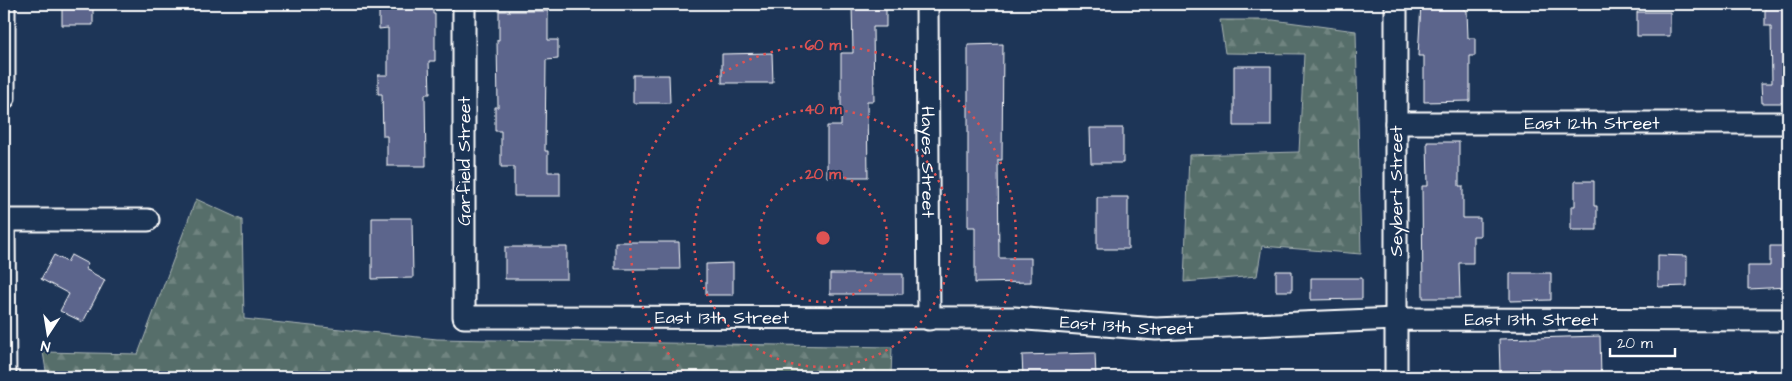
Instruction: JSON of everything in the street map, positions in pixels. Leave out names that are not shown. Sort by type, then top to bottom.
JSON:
[{"type":"street","points":[[4,4],[4,98]]},
{"type":"street","name":"Garfield Street","points":[[464,4],[464,317]]},
{"type":"street","name":"Hayes Street","points":[[927,4],[929,319]]},
{"type":"street","name":"Seybert Street","points":[[1396,4],[1396,377]]},
{"type":"street","name":"East 12th Street","points":[[1396,123],[1788,123]]},
{"type":"street","points":[[4,377],[4,222],[148,220]]},
{"type":"street","name":"East 13th Street","points":[[464,317],[1014,318],[1156,329],[1396,319],[1788,320]]},
{"type":"green space","points":[[1220,20],[1273,20],[1356,31],[1361,254],[1262,246],[1257,276],[1184,282],[1189,155],[1299,152],[1304,54],[1225,53]]},
{"type":"green space","points":[[196,199],[242,220],[244,319],[437,339],[892,347],[891,377],[47,377],[43,352],[138,354]]},
{"type":"building","points":[[62,4],[93,4],[93,25],[62,25]]},
{"type":"building","points":[[379,4],[433,4],[433,14],[435,14],[435,61],[429,61],[430,94],[425,94],[426,166],[387,166],[387,136],[383,136],[382,94],[378,94],[378,75],[388,75],[388,28],[379,29]]},
{"type":"building","points":[[852,4],[886,4],[886,27],[873,27],[874,101],[867,101],[868,177],[827,177],[827,126],[841,126],[841,53],[853,53]]},
{"type":"building","points":[[1421,4],[1465,4],[1468,38],[1475,38],[1475,56],[1470,56],[1470,101],[1424,102],[1424,56],[1418,56]]},
{"type":"building","points":[[1765,6],[1788,6],[1788,103],[1762,103],[1761,83],[1772,83],[1771,26],[1765,26]]},
{"type":"building","points":[[499,11],[548,11],[548,40],[558,40],[558,59],[546,60],[545,151],[548,151],[548,172],[560,172],[560,196],[514,196],[514,167],[501,167],[501,131],[495,131],[495,107],[498,107],[497,40],[499,40]]},
{"type":"building","points":[[1637,12],[1670,12],[1670,36],[1637,36]]},
{"type":"building","points":[[1003,44],[1002,160],[998,160],[999,258],[1031,258],[1031,282],[975,283],[975,227],[968,227],[968,45]]},
{"type":"building","points":[[772,53],[773,83],[722,83],[722,54]]},
{"type":"building","points":[[1234,66],[1271,66],[1271,126],[1234,126]]},
{"type":"building","points":[[633,75],[669,75],[670,103],[633,103]]},
{"type":"building","points":[[1090,128],[1123,128],[1123,163],[1091,163]]},
{"type":"building","points":[[1427,142],[1459,142],[1459,186],[1463,186],[1463,218],[1480,218],[1480,236],[1473,236],[1473,263],[1459,263],[1460,298],[1423,298],[1422,186],[1428,186]]},
{"type":"building","points":[[1575,181],[1594,181],[1594,206],[1597,206],[1597,230],[1571,230],[1571,206],[1575,206]]},
{"type":"building","points":[[1097,197],[1128,197],[1128,249],[1097,249]]},
{"type":"building","points":[[372,218],[412,218],[413,278],[372,279]]},
{"type":"building","points":[[615,242],[679,242],[680,269],[615,269]]},
{"type":"building","points":[[1770,246],[1788,246],[1788,287],[1748,289],[1748,266],[1770,266]]},
{"type":"building","points":[[505,247],[567,247],[567,279],[505,279]]},
{"type":"building","points":[[54,255],[67,262],[71,255],[88,264],[85,269],[105,280],[83,322],[60,311],[69,294],[41,279]]},
{"type":"building","points":[[1658,255],[1687,256],[1687,286],[1658,287]]},
{"type":"building","points":[[733,263],[733,295],[706,295],[706,264]]},
{"type":"building","points":[[1276,271],[1292,271],[1292,291],[1276,291]]},
{"type":"building","points":[[1510,273],[1551,273],[1551,300],[1510,301]]},
{"type":"building","points":[[830,274],[903,274],[903,294],[830,294]]},
{"type":"building","points":[[1311,278],[1362,278],[1362,299],[1311,300]]},
{"type":"building","points":[[1600,336],[1601,377],[1550,377],[1550,370],[1500,371],[1499,339]]},
{"type":"building","points":[[1095,353],[1096,377],[1023,377],[1022,355]]}]
